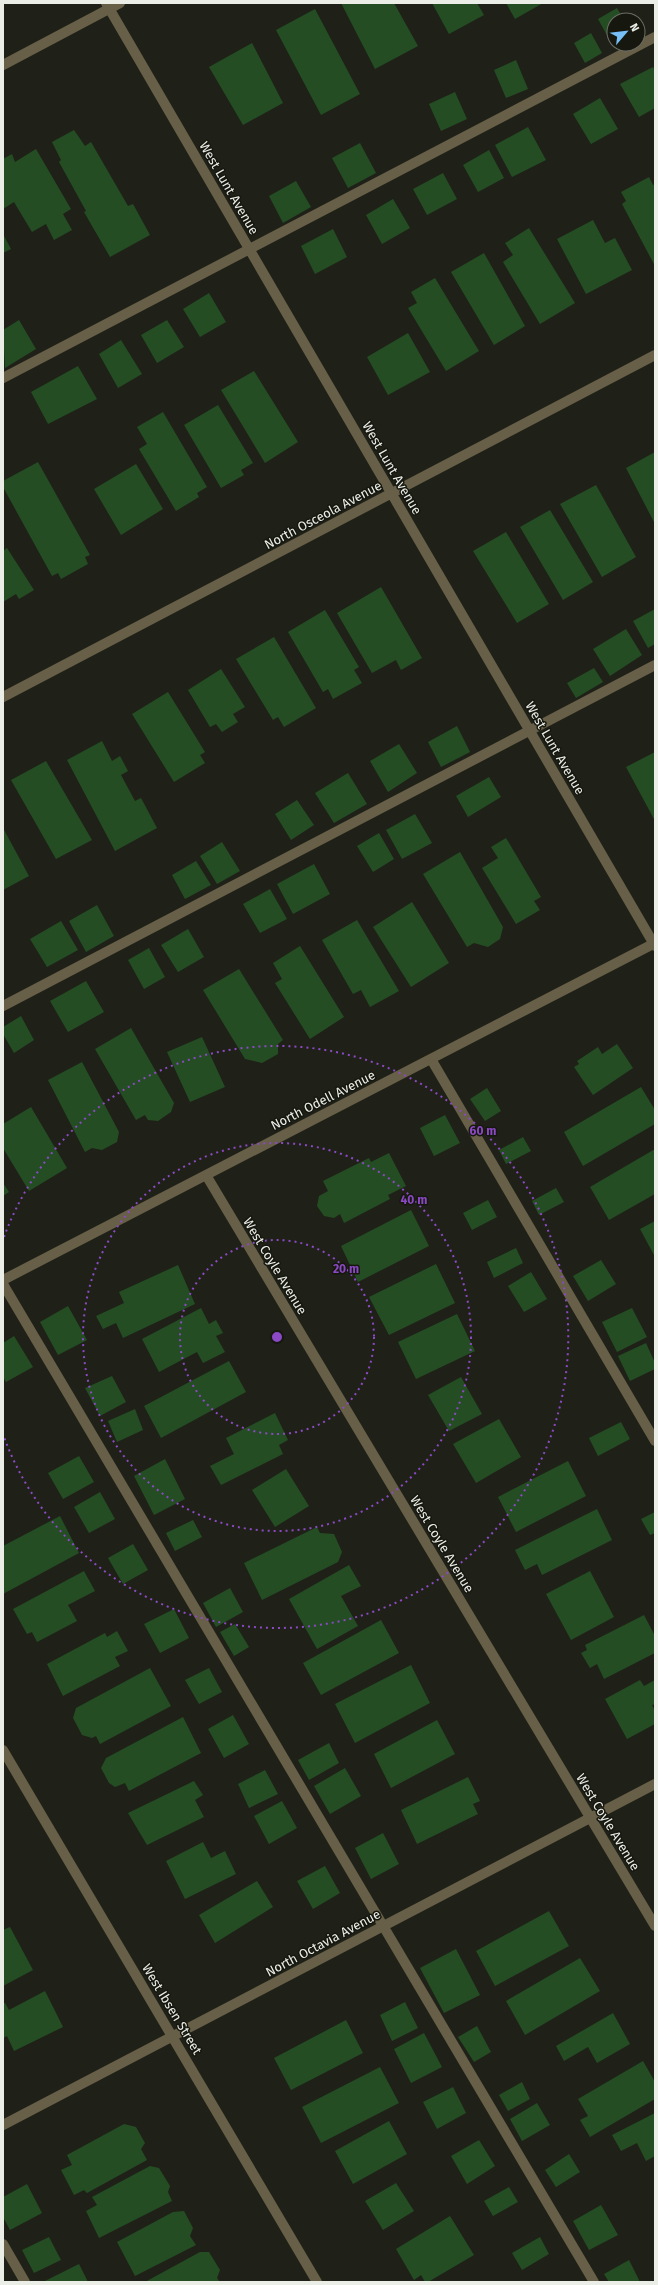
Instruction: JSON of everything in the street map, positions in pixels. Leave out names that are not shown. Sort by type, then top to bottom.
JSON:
[{"type":"street","points":[[3,65],[108,6],[120,3]]},
{"type":"street","name":"West Lunt Avenue","points":[[108,6],[654,944]]},
{"type":"street","points":[[3,378],[655,37]]},
{"type":"street","name":"North Osceola Avenue","points":[[3,697],[655,355]]},
{"type":"street","points":[[3,1006],[655,665]]},
{"type":"street","name":"North Odell Avenue","points":[[3,1280],[654,944]]},
{"type":"street","points":[[431,1059],[655,1440]]},
{"type":"street","name":"West Coyle Avenue","points":[[206,1175],[655,1926]]},
{"type":"street","points":[[3,1284],[594,2282]]},
{"type":"street","name":"West Ibsen Street","points":[[3,1750],[318,2282]]},
{"type":"street","name":"North Octavia Avenue","points":[[3,2125],[655,1784]]},
{"type":"street","points":[[3,2244],[25,2282]]},
{"type":"building","points":[[341,3],[394,3],[418,46],[375,69]]},
{"type":"building","points":[[432,3],[477,3],[484,15],[449,34]]},
{"type":"building","points":[[506,3],[543,3],[515,19]]},
{"type":"building","points":[[617,8],[619,12],[610,12]]},
{"type":"building","points":[[315,9],[360,94],[321,115],[276,30]]},
{"type":"building","points":[[606,14],[606,34],[598,19]]},
{"type":"building","points":[[591,33],[602,53],[585,63],[574,43]]},
{"type":"building","points":[[252,43],[283,103],[243,125],[209,67]]},
{"type":"building","points":[[516,60],[528,89],[506,98],[494,70]]},
{"type":"building","points":[[653,67],[655,70],[655,108],[639,117],[620,84]]},
{"type":"building","points":[[455,92],[467,119],[441,131],[429,104]]},
{"type":"building","points":[[600,98],[618,129],[591,144],[573,114]]},
{"type":"building","points":[[528,127],[546,160],[512,177],[495,145]]},
{"type":"building","points":[[74,130],[85,146],[91,142],[128,206],[133,204],[150,235],[110,257],[84,212],[86,211],[59,162],[61,160],[52,142]]},
{"type":"building","points":[[360,143],[376,173],[348,188],[332,158]]},
{"type":"building","points":[[36,149],[71,209],[63,214],[72,230],[54,240],[46,224],[32,232],[14,202],[3,209],[3,159],[12,154],[15,162]]},
{"type":"building","points":[[489,150],[504,178],[478,192],[463,165]]},
{"type":"building","points":[[443,173],[457,199],[427,215],[413,189]]},
{"type":"building","points":[[649,177],[653,185],[655,184],[655,266],[622,204],[626,201],[621,192]]},
{"type":"building","points":[[296,181],[311,207],[283,223],[269,196]]},
{"type":"building","points":[[393,199],[410,228],[382,244],[366,215]]},
{"type":"building","points":[[593,220],[605,243],[615,238],[632,270],[586,294],[557,239]]},
{"type":"building","points":[[529,228],[575,303],[540,324],[503,262],[513,255],[505,243]]},
{"type":"building","points":[[333,229],[347,257],[315,274],[301,246]]},
{"type":"building","points":[[3,234],[11,249],[3,253]]},
{"type":"building","points":[[484,253],[525,326],[494,345],[451,272]]},
{"type":"building","points":[[435,278],[479,351],[446,371],[408,308],[417,303],[411,292]]},
{"type":"building","points":[[209,293],[226,322],[200,337],[183,309]]},
{"type":"building","points":[[19,320],[36,349],[5,368],[3,330]]},
{"type":"building","points":[[167,320],[184,347],[157,363],[141,335]]},
{"type":"building","points":[[408,333],[430,372],[388,395],[367,357]]},
{"type":"building","points":[[121,340],[142,374],[118,388],[99,354]]},
{"type":"building","points":[[78,366],[97,399],[48,424],[31,392]]},
{"type":"building","points":[[254,371],[298,442],[265,463],[221,390]]},
{"type":"building","points":[[218,405],[253,463],[241,470],[244,475],[221,488],[184,425]]},
{"type":"building","points":[[163,412],[207,487],[197,493],[199,497],[176,511],[139,449],[147,444],[137,427]]},
{"type":"building","points":[[655,452],[655,524],[626,468]]},
{"type":"building","points":[[38,462],[90,555],[85,557],[88,564],[61,579],[58,573],[52,576],[3,487],[3,481]]},
{"type":"building","points":[[136,464],[163,509],[121,535],[94,489]]},
{"type":"building","points":[[596,485],[636,557],[602,577],[560,504]]},
{"type":"building","points":[[550,510],[593,582],[563,600],[520,527]]},
{"type":"building","points":[[506,532],[549,604],[517,623],[473,551]]},
{"type":"building","points":[[7,548],[34,590],[19,599],[16,594],[3,602],[3,551]]},
{"type":"building","points":[[381,587],[422,658],[401,670],[396,660],[372,673],[337,613]]},
{"type":"building","points":[[655,609],[655,644],[648,648],[633,621]]},
{"type":"building","points":[[325,610],[359,667],[354,670],[362,683],[333,699],[328,689],[323,692],[288,632]]},
{"type":"building","points":[[626,629],[642,655],[610,676],[593,649]]},
{"type":"building","points":[[274,637],[316,708],[284,727],[278,717],[273,720],[236,659]]},
{"type":"building","points":[[594,668],[603,682],[576,698],[567,683]]},
{"type":"building","points":[[221,669],[245,707],[233,714],[238,722],[222,732],[216,724],[210,727],[188,690]]},
{"type":"building","points":[[168,692],[205,752],[200,755],[205,763],[174,782],[132,714]]},
{"type":"building","points":[[457,726],[470,752],[441,767],[428,742]]},
{"type":"building","points":[[102,741],[112,761],[120,756],[128,771],[121,775],[135,801],[141,798],[157,828],[115,851],[67,760]]},
{"type":"building","points":[[399,744],[417,773],[388,792],[370,761]]},
{"type":"building","points":[[655,752],[655,821],[626,767]]},
{"type":"building","points":[[46,761],[92,840],[56,859],[11,780]]},
{"type":"building","points":[[348,773],[367,804],[334,823],[315,793]]},
{"type":"building","points":[[489,777],[501,797],[468,817],[456,796]]},
{"type":"building","points":[[297,800],[314,825],[291,840],[275,814]]},
{"type":"building","points":[[415,814],[432,843],[402,859],[386,830]]},
{"type":"building","points":[[3,828],[29,876],[3,890]]},
{"type":"building","points":[[379,833],[394,859],[373,872],[357,846]]},
{"type":"building","points":[[506,838],[541,897],[534,901],[540,910],[516,924],[482,868],[498,858],[491,847]]},
{"type":"building","points":[[222,842],[240,871],[217,884],[200,856]]},
{"type":"building","points":[[460,852],[503,927],[500,939],[488,947],[474,943],[467,947],[423,874]]},
{"type":"building","points":[[196,861],[211,885],[185,899],[172,875]]},
{"type":"building","points":[[314,864],[330,894],[293,914],[277,884]]},
{"type":"building","points":[[270,889],[287,919],[260,933],[243,904]]},
{"type":"building","points":[[412,902],[449,963],[411,987],[373,927]]},
{"type":"building","points":[[97,905],[114,936],[86,952],[69,921]]},
{"type":"building","points":[[357,920],[399,991],[370,1007],[361,990],[353,994],[322,940]]},
{"type":"building","points":[[61,921],[78,950],[47,967],[30,939]]},
{"type":"building","points":[[188,929],[204,957],[178,972],[161,945]]},
{"type":"building","points":[[300,946],[344,1017],[310,1039],[275,983],[282,979],[273,963]]},
{"type":"building","points":[[149,948],[165,977],[144,989],[128,960]]},
{"type":"building","points":[[239,969],[283,1040],[278,1044],[278,1054],[262,1063],[245,1059],[203,990]]},
{"type":"building","points":[[86,981],[104,1012],[68,1032],[50,1001]]},
{"type":"building","points":[[21,1016],[34,1040],[14,1053],[3,1034],[3,1027]]},
{"type":"building","points":[[131,1028],[174,1103],[171,1112],[158,1121],[148,1120],[145,1115],[136,1120],[95,1049]]},
{"type":"building","points":[[202,1037],[225,1087],[190,1102],[167,1052]]},
{"type":"building","points":[[617,1044],[633,1068],[593,1095],[574,1067],[579,1064],[577,1061],[598,1047],[602,1054]]},
{"type":"building","points":[[82,1062],[119,1132],[117,1142],[102,1150],[92,1148],[85,1152],[48,1080]]},
{"type":"building","points":[[641,1087],[655,1110],[655,1124],[583,1166],[564,1132]]},
{"type":"building","points":[[487,1088],[501,1111],[485,1121],[470,1099]]},
{"type":"building","points":[[31,1107],[67,1168],[29,1191],[3,1148],[3,1124]]},
{"type":"building","points":[[445,1115],[460,1143],[434,1156],[420,1128]]},
{"type":"building","points":[[523,1137],[531,1151],[506,1164],[499,1150]]},
{"type":"building","points":[[655,1149],[655,1194],[609,1220],[590,1187]]},
{"type":"building","points":[[389,1153],[406,1186],[388,1195],[390,1199],[344,1223],[340,1214],[334,1218],[324,1216],[317,1206],[319,1196],[328,1191],[323,1181],[369,1158],[371,1162]]},
{"type":"building","points":[[3,1183],[9,1192],[3,1196]]},
{"type":"building","points":[[556,1188],[564,1202],[539,1215],[532,1201]]},
{"type":"building","points":[[488,1200],[497,1217],[472,1230],[463,1213]]},
{"type":"building","points":[[411,1210],[429,1246],[358,1282],[341,1246]]},
{"type":"building","points":[[655,1221],[655,1257],[640,1229]]},
{"type":"building","points":[[516,1248],[523,1263],[494,1278],[487,1262]]},
{"type":"building","points":[[601,1260],[616,1284],[588,1301],[573,1276]]},
{"type":"building","points":[[436,1264],[455,1303],[389,1335],[369,1297]]},
{"type":"building","points":[[178,1265],[195,1304],[123,1338],[116,1323],[103,1329],[96,1316],[124,1303],[119,1292]]},
{"type":"building","points":[[531,1272],[547,1299],[524,1312],[508,1286]]},
{"type":"building","points":[[68,1306],[87,1340],[58,1355],[40,1322]]},
{"type":"building","points":[[201,1308],[209,1324],[216,1320],[223,1333],[216,1336],[225,1352],[203,1363],[197,1352],[159,1372],[142,1339]]},
{"type":"building","points":[[632,1308],[647,1337],[617,1352],[602,1322]]},
{"type":"building","points":[[457,1314],[475,1351],[416,1379],[398,1342]]},
{"type":"building","points":[[14,1336],[33,1367],[6,1382],[3,1377],[3,1343]]},
{"type":"building","points":[[646,1343],[655,1363],[655,1369],[630,1381],[618,1356]]},
{"type":"building","points":[[229,1361],[246,1392],[161,1438],[144,1406]]},
{"type":"building","points":[[112,1376],[126,1402],[100,1416],[85,1388]]},
{"type":"building","points":[[461,1377],[482,1414],[449,1431],[428,1395]]},
{"type":"building","points":[[135,1409],[143,1430],[117,1442],[108,1421]]},
{"type":"building","points":[[275,1413],[288,1440],[279,1445],[283,1454],[221,1485],[210,1466],[234,1454],[226,1438]]},
{"type":"building","points":[[499,1419],[521,1457],[476,1483],[453,1444]]},
{"type":"building","points":[[621,1422],[630,1439],[598,1456],[589,1438]]},
{"type":"building","points":[[79,1456],[94,1482],[63,1499],[48,1473]]},
{"type":"building","points":[[165,1459],[185,1499],[154,1515],[134,1476]]},
{"type":"building","points":[[568,1461],[586,1496],[516,1532],[498,1497]]},
{"type":"building","points":[[286,1469],[309,1506],[275,1527],[252,1490]]},
{"type":"building","points":[[100,1492],[115,1519],[89,1533],[74,1507]]},
{"type":"building","points":[[597,1509],[612,1540],[542,1575],[537,1564],[525,1570],[515,1550]]},
{"type":"building","points":[[655,1512],[655,1533],[650,1535],[641,1519]]},
{"type":"building","points":[[60,1516],[79,1553],[3,1594],[3,1546]]},
{"type":"building","points":[[193,1520],[202,1537],[175,1551],[166,1533]]},
{"type":"building","points":[[317,1527],[320,1533],[334,1534],[342,1552],[338,1562],[262,1600],[244,1563]]},
{"type":"building","points":[[133,1544],[148,1570],[123,1584],[108,1558]]},
{"type":"building","points":[[349,1565],[361,1586],[341,1596],[358,1626],[317,1649],[289,1599]]},
{"type":"building","points":[[84,1571],[95,1591],[68,1605],[77,1621],[37,1642],[32,1632],[27,1634],[13,1609]]},
{"type":"building","points":[[590,1571],[614,1617],[571,1640],[546,1594]]},
{"type":"building","points":[[230,1588],[243,1612],[216,1627],[203,1603]]},
{"type":"building","points":[[174,1609],[189,1638],[160,1653],[144,1624]]},
{"type":"building","points":[[644,1615],[655,1636],[655,1653],[604,1679],[597,1664],[590,1668],[581,1653],[587,1650],[585,1645]]},
{"type":"building","points":[[381,1620],[399,1653],[321,1695],[303,1663]]},
{"type":"building","points":[[235,1624],[249,1647],[234,1656],[220,1632]]},
{"type":"building","points":[[117,1631],[128,1651],[115,1657],[120,1666],[63,1696],[47,1664],[105,1633],[107,1637]]},
{"type":"building","points":[[411,1665],[430,1703],[355,1743],[335,1704]]},
{"type":"building","points":[[150,1668],[171,1706],[100,1744],[96,1736],[92,1738],[82,1735],[73,1718],[76,1708]]},
{"type":"building","points":[[209,1668],[222,1692],[199,1704],[185,1680]]},
{"type":"building","points":[[640,1680],[644,1686],[655,1680],[655,1704],[652,1705],[655,1711],[655,1724],[627,1739],[605,1699]]},
{"type":"building","points":[[233,1715],[249,1744],[224,1758],[208,1729]]},
{"type":"building","points":[[183,1717],[201,1753],[129,1791],[125,1783],[115,1787],[109,1783],[101,1768],[106,1758]]},
{"type":"building","points":[[437,1720],[455,1754],[391,1788],[374,1754]]},
{"type":"building","points":[[329,1743],[339,1763],[309,1780],[298,1760]]},
{"type":"building","points":[[345,1768],[361,1796],[330,1814],[314,1786]]},
{"type":"building","points":[[265,1770],[278,1794],[249,1808],[238,1784]]},
{"type":"building","points":[[468,1777],[480,1801],[473,1804],[478,1814],[417,1844],[401,1810]]},
{"type":"building","points":[[194,1781],[203,1795],[195,1800],[204,1817],[147,1845],[128,1813]]},
{"type":"building","points":[[282,1801],[297,1828],[269,1844],[254,1816]]},
{"type":"building","points":[[383,1833],[399,1864],[371,1879],[355,1848]]},
{"type":"building","points":[[203,1842],[211,1858],[225,1851],[236,1874],[185,1899],[166,1861]]},
{"type":"building","points":[[325,1866],[340,1893],[313,1909],[297,1881]]},
{"type":"building","points":[[257,1881],[273,1907],[215,1943],[199,1915]]},
{"type":"building","points":[[549,1911],[569,1946],[495,1986],[476,1951]]},
{"type":"building","points":[[10,1927],[33,1970],[3,1986],[3,1930]]},
{"type":"building","points":[[456,1949],[480,1995],[444,2013],[420,1968]]},
{"type":"building","points":[[580,1958],[600,1991],[525,2035],[506,2001]]},
{"type":"building","points":[[45,1991],[63,2027],[14,2051],[7,2036],[3,2038],[3,2003],[5,2003],[9,2010]]},
{"type":"building","points":[[405,2002],[418,2028],[392,2041],[380,2015]]},
{"type":"building","points":[[613,2013],[630,2044],[597,2063],[588,2047],[564,2061],[556,2046]]},
{"type":"building","points":[[346,2020],[363,2053],[291,2090],[274,2058]]},
{"type":"building","points":[[477,2026],[491,2052],[474,2062],[458,2037]]},
{"type":"building","points":[[424,2033],[442,2067],[411,2083],[394,2049]]},
{"type":"building","points":[[643,2061],[655,2082],[655,2099],[590,2137],[580,2120],[588,2116],[578,2099]]},
{"type":"building","points":[[380,2067],[399,2103],[321,2143],[302,2107]]},
{"type":"building","points":[[522,2082],[530,2099],[508,2111],[499,2095]]},
{"type":"building","points":[[453,2087],[466,2113],[437,2129],[423,2102]]},
{"type":"building","points":[[537,2103],[550,2125],[522,2141],[510,2119]]},
{"type":"building","points":[[655,2113],[655,2156],[646,2161],[637,2143],[621,2151],[612,2135]]},
{"type":"building","points":[[389,2121],[407,2154],[353,2184],[335,2151]]},
{"type":"building","points":[[124,2124],[136,2127],[145,2143],[141,2149],[147,2160],[87,2193],[84,2190],[74,2195],[61,2170],[72,2165],[67,2155]]},
{"type":"building","points":[[479,2140],[495,2166],[467,2184],[451,2156]]},
{"type":"building","points":[[569,2154],[580,2172],[556,2187],[545,2170]]},
{"type":"building","points":[[150,2166],[159,2168],[170,2186],[168,2192],[172,2201],[99,2238],[86,2211],[97,2205],[92,2197]]},
{"type":"building","points":[[396,2183],[414,2211],[383,2230],[365,2201]]},
{"type":"building","points":[[27,2184],[42,2213],[10,2230],[3,2217],[3,2197]]},
{"type":"building","points":[[509,2187],[518,2202],[493,2216],[484,2201]]},
{"type":"building","points":[[601,2205],[618,2235],[589,2250],[573,2221]]},
{"type":"building","points":[[184,2211],[193,2228],[190,2236],[196,2245],[135,2276],[117,2242],[173,2212]]},
{"type":"building","points":[[450,2216],[474,2255],[428,2282],[425,2282],[421,2275],[414,2280],[396,2249]]},
{"type":"building","points":[[49,2237],[61,2260],[34,2273],[22,2250]]},
{"type":"building","points":[[540,2237],[549,2254],[522,2270],[512,2253]]},
{"type":"building","points":[[200,2252],[209,2252],[220,2270],[217,2278],[220,2282],[145,2282]]},
{"type":"building","points":[[629,2260],[640,2282],[609,2282],[604,2274]]},
{"type":"building","points":[[79,2264],[88,2282],[43,2282]]}]
